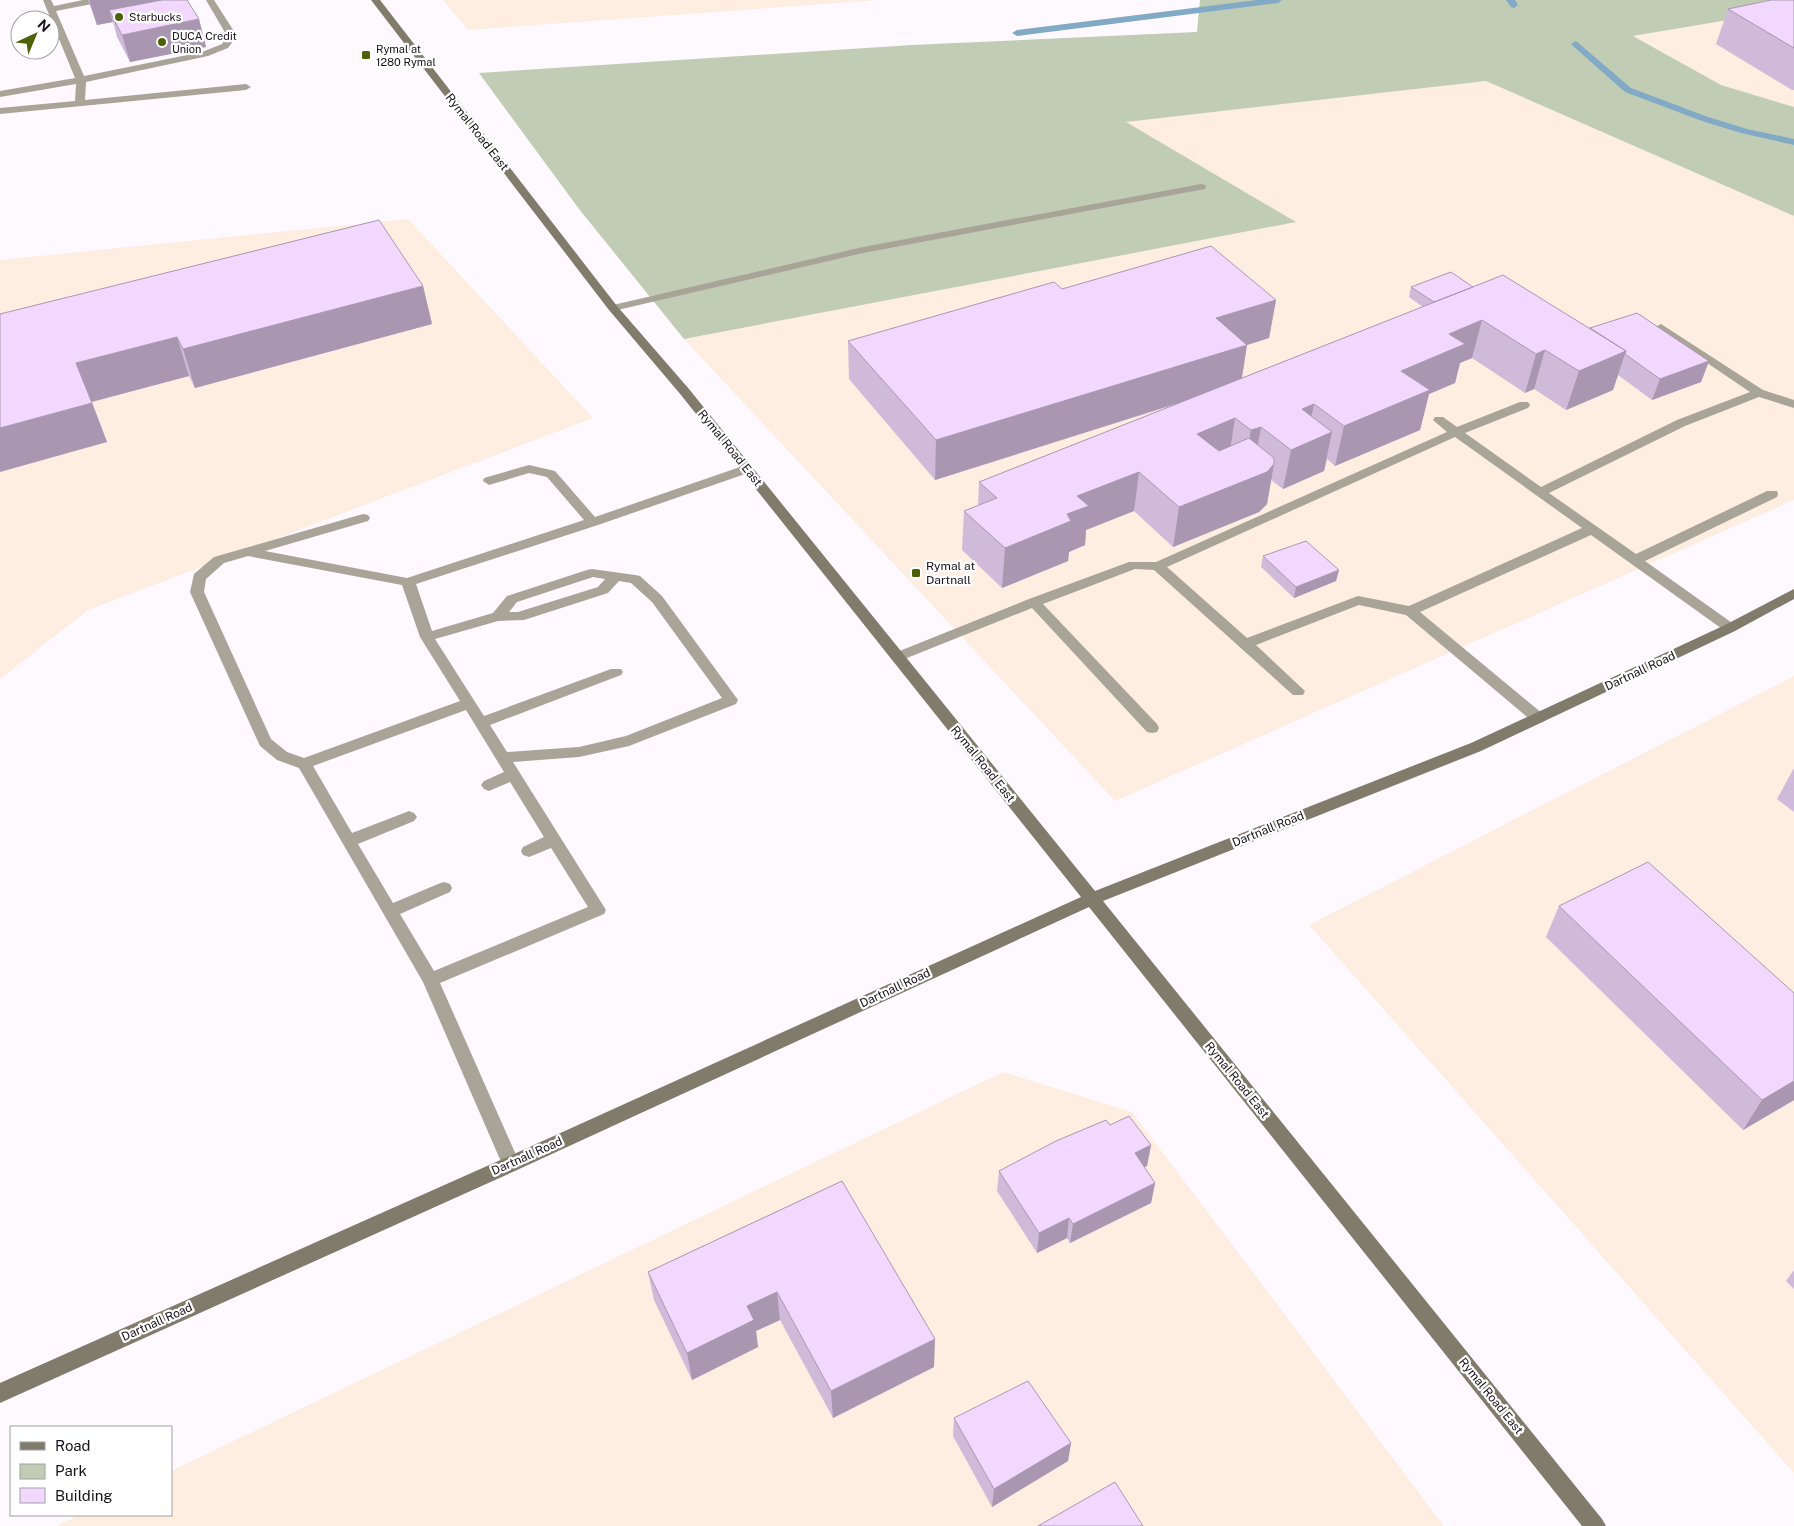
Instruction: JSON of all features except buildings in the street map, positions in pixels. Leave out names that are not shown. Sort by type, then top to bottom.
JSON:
[{"type":"main road","name":"Rymal Road East","points":[[375,0],[613,308],[685,392],[1595,1526]]},
{"type":"main road","name":"Dartnall Road","points":[[0,1393],[511,1164],[1092,899],[1476,747],[1594,694],[1730,628],[1794,593]]},
{"type":"lane","points":[[80,102],[81,80],[49,4],[97,0]]},
{"type":"lane","points":[[0,94],[81,80],[205,54],[225,46],[232,36],[210,0]]},
{"type":"lane","points":[[0,111],[246,87]]},
{"type":"lane","points":[[613,308],[863,250],[1201,187]]},
{"type":"lane","points":[[1661,327],[1759,393],[1794,404]]},
{"type":"lane","points":[[1541,492],[1681,423],[1759,393]]},
{"type":"lane","points":[[897,657],[1034,602],[1134,565],[1158,566],[1457,432],[1524,405]]},
{"type":"lane","points":[[1439,420],[1730,628]]},
{"type":"lane","points":[[489,481],[529,469],[551,474],[593,522]]},
{"type":"lane","points":[[249,552],[408,582],[593,522],[747,469]]},
{"type":"lane","points":[[1635,560],[1772,494]]},
{"type":"lane","points":[[363,518],[219,560],[199,577],[197,592],[265,742],[282,756],[304,764],[430,980],[511,1164]]},
{"type":"lane","points":[[1410,611],[1592,529]]},
{"type":"lane","points":[[1158,566],[1298,691]]},
{"type":"lane","points":[[498,616],[512,599],[592,573],[634,579],[657,599],[731,700],[630,741],[579,752],[502,758]]},
{"type":"lane","points":[[427,637],[498,616],[520,617],[603,590],[616,576]]},
{"type":"lane","points":[[408,582],[427,637],[598,910],[430,980]]},
{"type":"lane","points":[[1246,644],[1358,600],[1410,611],[1538,718]]},
{"type":"lane","points":[[1034,602],[1152,728]]},
{"type":"lane","points":[[481,724],[616,672]]},
{"type":"lane","points":[[304,764],[468,704]]},
{"type":"lane","points":[[489,785],[512,775]]},
{"type":"lane","points":[[349,841],[409,817]]},
{"type":"lane","points":[[529,851],[553,840]]},
{"type":"lane","points":[[390,911],[444,888]]},
{"type":"shaded area","points":[[443,0],[879,0],[468,30]]},
{"type":"shaded area","points":[[1794,9],[1794,107],[1721,85],[1633,36]]},
{"type":"shaded area","points":[[1486,81],[1794,216],[1794,500],[1115,801],[684,339],[1295,222],[1125,122]]},
{"type":"shaded area","points":[[408,219],[593,418],[88,610],[0,679],[0,260]]},
{"type":"shaded area","points":[[1794,676],[1794,1473],[1309,925]]},
{"type":"shaded area","points":[[1003,1072],[1132,1112],[1444,1526],[56,1526],[77,1516],[172,1516],[172,1471]]},
{"type":"green space","points":[[1200,0],[1794,0],[1794,9],[1633,36],[1721,85],[1794,107],[1794,216],[1486,81],[1126,122],[1296,222],[684,339],[579,209],[479,73],[912,45],[1197,32]]},
{"type":"waterway","points":[[1017,33],[1278,0]]},
{"type":"waterway","points":[[1510,0],[1514,5]]},
{"type":"waterway","points":[[1576,44],[1628,90],[1705,119],[1745,131],[1794,142]]},
{"type":"place","name":"Starbucks","points":[[119,17]]},
{"type":"place","name":"DUCA Credit Union","points":[[162,42]]},
{"type":"place","name":"Rymal at 1280 Rymal","points":[[366,55]]},
{"type":"place","name":"Rymal at Dartnall","points":[[916,573]]}]
